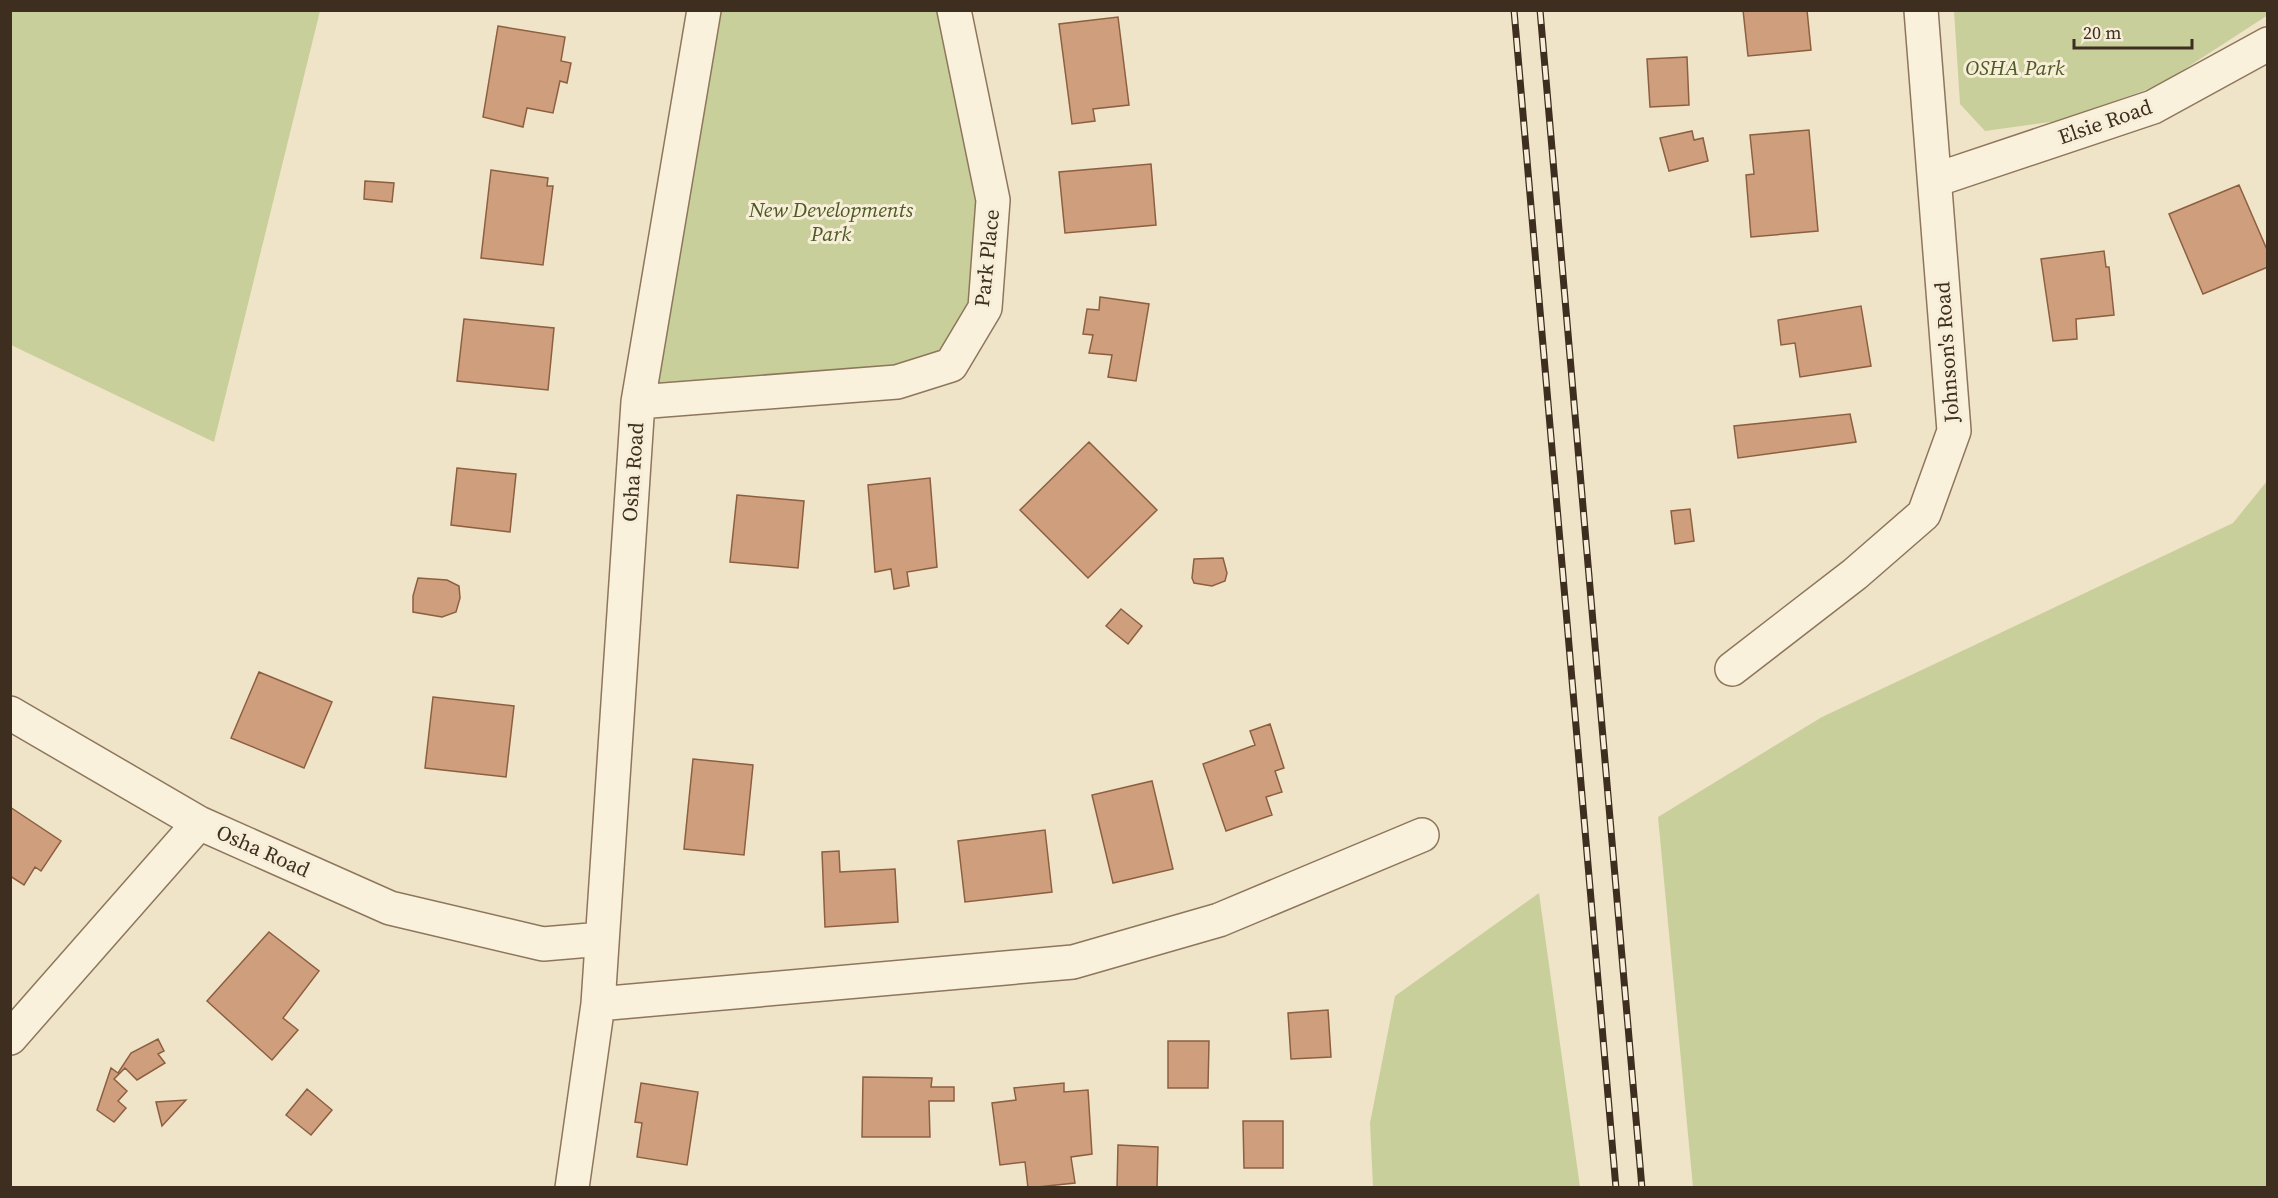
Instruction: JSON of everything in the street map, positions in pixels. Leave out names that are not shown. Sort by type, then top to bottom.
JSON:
[{"type":"street","name":"Osha Road","points":[[572,1188],[598,1004],[638,402],[704,10]]},
{"type":"street","name":"Park Place","points":[[638,402],[897,382],[951,365],[986,308],[993,200],[954,10]]},
{"type":"street","name":"Johnson's Road","points":[[1732,669],[1855,574],[1924,514],[1954,430],[1922,10]]},
{"type":"street","name":"Elsie Road","points":[[1935,180],[2153,107],[2268,44]]},
{"type":"street","points":[[10,713],[199,823]]},
{"type":"street","name":"Osha Road","points":[[10,1038],[199,823],[390,908],[543,944],[602,939]]},
{"type":"street","points":[[598,1004],[1073,962],[1219,920],[1422,835]]},
{"type":"green space","name":"OSHA Park","points":[[2267,10],[2268,15],[2160,85],[2057,121],[1985,131],[1960,104],[1954,11]]},
{"type":"green space","points":[[10,11],[320,11],[214,442],[11,345]]},
{"type":"green space","name":"New Developments Park","points":[[704,11],[954,11],[993,200],[985,308],[951,365],[638,402]]},
{"type":"green space","points":[[2267,481],[2267,1187],[1693,1187],[1658,817],[1822,717],[2233,523]]},
{"type":"green space","points":[[1539,893],[1580,1187],[1373,1187],[1370,1123],[1395,996]]},
{"type":"building","points":[[1743,10],[1807,10],[1811,50],[1748,56]]},
{"type":"building","points":[[1118,17],[1129,105],[1093,109],[1095,121],[1072,124],[1059,24]]},
{"type":"building","points":[[498,26],[565,37],[561,61],[571,63],[567,83],[560,81],[553,113],[527,108],[523,127],[483,117]]},
{"type":"building","points":[[1687,57],[1689,105],[1650,107],[1647,59]]},
{"type":"building","points":[[1809,130],[1818,231],[1751,237],[1746,175],[1754,174],[1750,135]]},
{"type":"building","points":[[1692,131],[1694,140],[1703,138],[1708,161],[1669,171],[1660,138]]},
{"type":"building","points":[[1151,164],[1156,225],[1065,233],[1059,172]]},
{"type":"building","points":[[491,170],[548,178],[547,186],[553,186],[543,265],[481,258]]},
{"type":"building","points":[[365,181],[394,183],[392,202],[364,199]]},
{"type":"building","points":[[2239,185],[2268,252],[2268,267],[2203,294],[2169,214]]},
{"type":"building","points":[[2104,251],[2106,267],[2109,267],[2114,315],[2076,319],[2077,339],[2053,341],[2041,259]]},
{"type":"building","points":[[1100,297],[1149,304],[1136,381],[1108,377],[1112,355],[1089,353],[1093,335],[1083,334],[1087,309],[1099,310]]},
{"type":"building","points":[[1861,306],[1871,366],[1800,377],[1795,343],[1781,345],[1778,320]]},
{"type":"building","points":[[464,319],[554,328],[548,390],[457,381]]},
{"type":"building","points":[[1850,414],[1856,442],[1738,458],[1734,426]]},
{"type":"building","points":[[1089,442],[1157,510],[1088,578],[1020,510]]},
{"type":"building","points":[[457,468],[516,474],[510,532],[451,525]]},
{"type":"building","points":[[930,478],[937,567],[907,572],[909,586],[894,589],[891,569],[875,572],[868,485]]},
{"type":"building","points":[[737,495],[804,501],[798,568],[730,562]]},
{"type":"building","points":[[1690,509],[1694,541],[1675,544],[1671,511]]},
{"type":"building","points":[[1223,558],[1227,573],[1225,581],[1212,586],[1194,583],[1192,578],[1194,559]]},
{"type":"building","points":[[418,578],[447,580],[459,586],[460,598],[456,612],[442,617],[413,612],[413,596]]},
{"type":"building","points":[[1121,609],[1142,626],[1128,644],[1106,626]]},
{"type":"building","points":[[259,672],[332,702],[304,768],[231,738]]},
{"type":"building","points":[[433,697],[514,706],[506,777],[425,768]]},
{"type":"building","points":[[1270,724],[1284,768],[1275,771],[1282,792],[1266,797],[1272,815],[1226,831],[1203,764],[1255,745],[1250,731]]},
{"type":"building","points":[[693,759],[753,765],[744,855],[684,849]]},
{"type":"building","points":[[1152,781],[1173,869],[1113,883],[1092,795]]},
{"type":"building","points":[[10,807],[61,841],[41,871],[35,867],[24,885],[10,876]]},
{"type":"building","points":[[1045,830],[1052,892],[965,902],[958,841]]},
{"type":"building","points":[[839,851],[840,872],[895,869],[898,922],[825,927],[822,852]]},
{"type":"building","points":[[269,932],[319,971],[283,1018],[298,1030],[272,1060],[207,1001]]},
{"type":"building","points":[[1328,1010],[1331,1057],[1291,1059],[1288,1013]]},
{"type":"building","points":[[158,1039],[164,1051],[158,1054],[165,1063],[137,1080],[125,1068],[114,1079],[127,1091],[118,1101],[126,1108],[114,1122],[97,1110],[111,1068],[118,1073],[131,1053]]},
{"type":"building","points":[[1168,1041],[1209,1041],[1208,1088],[1168,1088]]},
{"type":"building","points":[[863,1077],[932,1078],[931,1087],[954,1087],[954,1101],[929,1101],[930,1137],[862,1137]]},
{"type":"building","points":[[641,1083],[698,1092],[687,1165],[637,1157],[642,1123],[635,1122]]},
{"type":"building","points":[[1064,1083],[1064,1092],[1088,1090],[1092,1154],[1071,1157],[1075,1183],[1028,1188],[1025,1162],[1000,1165],[992,1103],[1016,1100],[1014,1088]]},
{"type":"building","points":[[307,1089],[332,1110],[311,1135],[286,1115]]},
{"type":"building","points":[[186,1100],[162,1126],[156,1102]]},
{"type":"building","points":[[1243,1121],[1283,1121],[1283,1168],[1244,1168]]},
{"type":"building","points":[[1118,1145],[1158,1147],[1157,1188],[1117,1188]]},
{"type":"railway","points":[[1514,10],[1616,1188]]},
{"type":"railway","points":[[1540,10],[1642,1188]]}]
